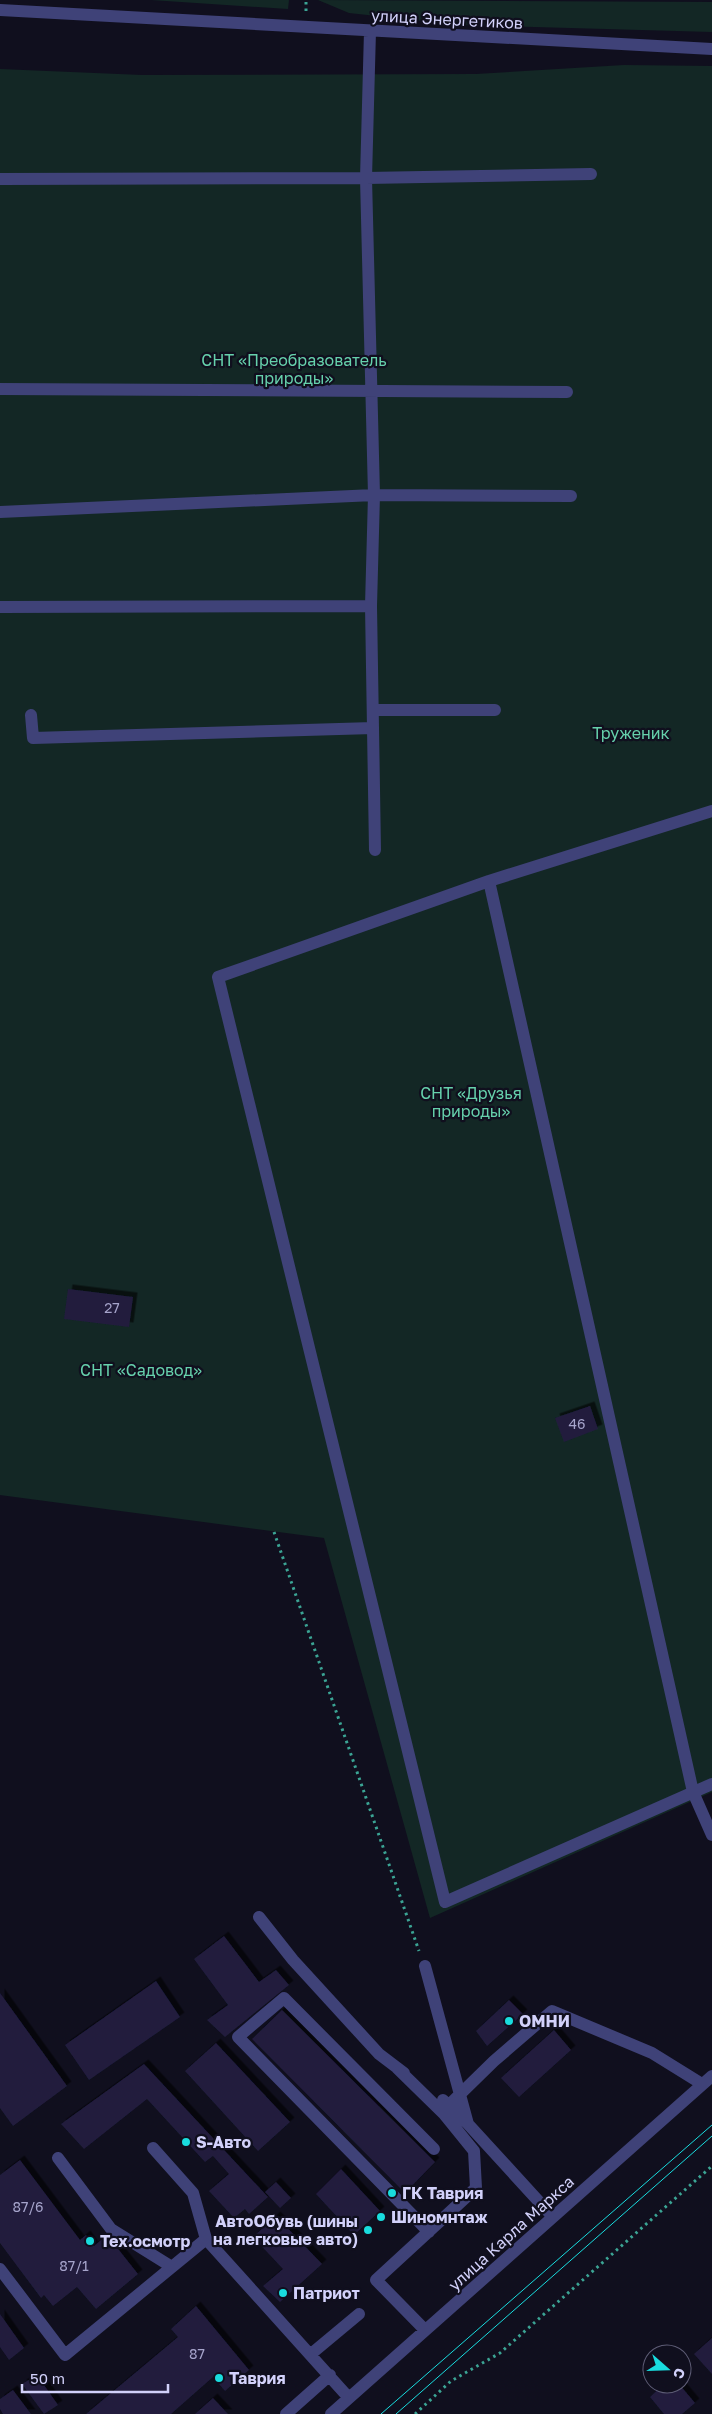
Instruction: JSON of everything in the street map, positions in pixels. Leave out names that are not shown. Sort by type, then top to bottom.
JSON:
[{"type":"street","name":"улица Энергетиков","points":[[0,10],[712,49]]},
{"type":"street","points":[[370,31],[366,178],[374,495],[371,606],[375,850]]},
{"type":"street","points":[[0,179],[366,178],[591,174]]},
{"type":"street","points":[[0,389],[567,392]]},
{"type":"street","points":[[0,512],[374,495],[570,496]]},
{"type":"street","points":[[0,607],[371,606]]},
{"type":"street","points":[[373,710],[495,710]]},
{"type":"street","points":[[31,715],[33,738],[373,728]]},
{"type":"street","points":[[712,811],[489,881],[218,976],[445,1902],[712,1784]]},
{"type":"street","points":[[489,881],[693,1792],[712,1835]]},
{"type":"street","points":[[259,1918],[293,1960],[379,2054],[449,2105],[553,2217]]},
{"type":"street","points":[[425,1966],[461,2092],[468,2124]]},
{"type":"street","points":[[429,2232],[238,2037],[284,1998],[434,2149]]},
{"type":"street","points":[[449,2105],[461,2092],[552,2011],[707,2080]]},
{"type":"street","points":[[397,2068],[444,2114],[474,2151],[476,2188],[376,2280],[425,2330]]},
{"type":"street","name":"улица Карла Маркса","points":[[331,2414],[707,2080]]},
{"type":"street","points":[[153,2148],[193,2193],[206,2239],[349,2398]]},
{"type":"street","points":[[58,2158],[111,2229],[172,2266]]},
{"type":"street","points":[[0,2269],[65,2355],[206,2239]]},
{"type":"street","points":[[311,2354],[359,2314]]},
{"type":"street","points":[[286,2414],[330,2375]]},
{"type":"path","points":[[274,1532],[425,1966]]},
{"type":"path","points":[[415,2414],[451,2381],[500,2354],[712,2166]]},
{"type":"green space","points":[[151,0],[289,0],[288,9]]},
{"type":"green space","points":[[318,0],[712,2],[712,32],[460,25],[349,13]]},
{"type":"green space","points":[[624,65],[712,66],[712,1792],[430,1918],[324,1538],[0,1495],[0,69],[142,75],[476,74]]},
{"type":"building","points":[[68,1289],[133,1297],[129,1327],[64,1319]]},
{"type":"building","points":[[590,1406],[598,1429],[564,1442],[555,1418]]},
{"type":"building","points":[[224,1936],[259,1982],[276,1970],[289,1985],[225,2037],[207,2020],[228,2005],[194,1959]]},
{"type":"building","points":[[156,1981],[180,2017],[89,2080],[65,2045]]},
{"type":"building","points":[[0,1993],[67,2086],[13,2126],[0,2108]]},
{"type":"building","points":[[509,2000],[523,2014],[487,2046],[476,2031]]},
{"type":"building","points":[[282,2010],[435,2162],[405,2193],[252,2039]]},
{"type":"building","points":[[554,2030],[571,2050],[519,2097],[501,2078]]},
{"type":"building","points":[[216,2043],[290,2122],[258,2151],[185,2071]]},
{"type":"building","points":[[144,2064],[268,2197],[249,2214],[245,2209],[234,2218],[209,2191],[229,2174],[213,2156],[205,2162],[147,2099],[84,2149],[61,2124]]},
{"type":"building","points":[[20,2160],[80,2240],[86,2235],[94,2246],[107,2235],[138,2274],[96,2309],[77,2287],[53,2306],[44,2295],[41,2298],[0,2243],[0,2175]]},
{"type":"building","points":[[341,2169],[380,2211],[354,2235],[316,2194]]},
{"type":"building","points":[[276,2182],[291,2198],[280,2208],[265,2192]]},
{"type":"building","points":[[276,2216],[322,2264],[280,2302],[263,2286],[283,2269],[253,2237]]},
{"type":"building","points":[[196,2306],[249,2370],[225,2391],[213,2377],[171,2414],[86,2414],[178,2337],[171,2329]]},
{"type":"building","points":[[0,2314],[24,2348],[9,2360],[0,2347]]},
{"type":"building","points":[[712,2338],[712,2374],[694,2354]]},
{"type":"building","points":[[37,2375],[58,2405],[44,2414],[22,2384]]},
{"type":"building","points":[[13,2390],[31,2414],[3,2414],[0,2409],[0,2399]]},
{"type":"building","points":[[653,2394],[687,2394],[695,2403],[682,2414],[664,2414],[650,2397]]},
{"type":"building","points":[[213,2398],[228,2414],[195,2414]]},
{"type":"tram line","points":[[381,2414],[712,2125]]},
{"type":"tram line","points":[[396,2414],[712,2136]]},
{"type":"place","name":"ОМНИ","points":[[509,2021]]},
{"type":"place","name":"S-Авто","points":[[186,2142]]},
{"type":"place","name":"ГК Таврия","points":[[392,2193]]},
{"type":"place","name":"Шиномнтаж","points":[[381,2217]]},
{"type":"place","name":"АвтоОбувь (шины на легковые авто)","points":[[368,2230]]},
{"type":"place","name":"Тех.осмотр","points":[[90,2241]]},
{"type":"place","name":"Патриот","points":[[283,2293]]},
{"type":"place","name":"Таврия","points":[[219,2378]]},
{"type":"park label","name":"СНТ «Преобразователь природы»","points":[[294,369]]},
{"type":"park label","name":"Труженик","points":[[631,733]]},
{"type":"park label","name":"СНТ «Друзья природы»","points":[[471,1102]]},
{"type":"park label","name":"СНТ «Садовод»","points":[[141,1370]]}]
